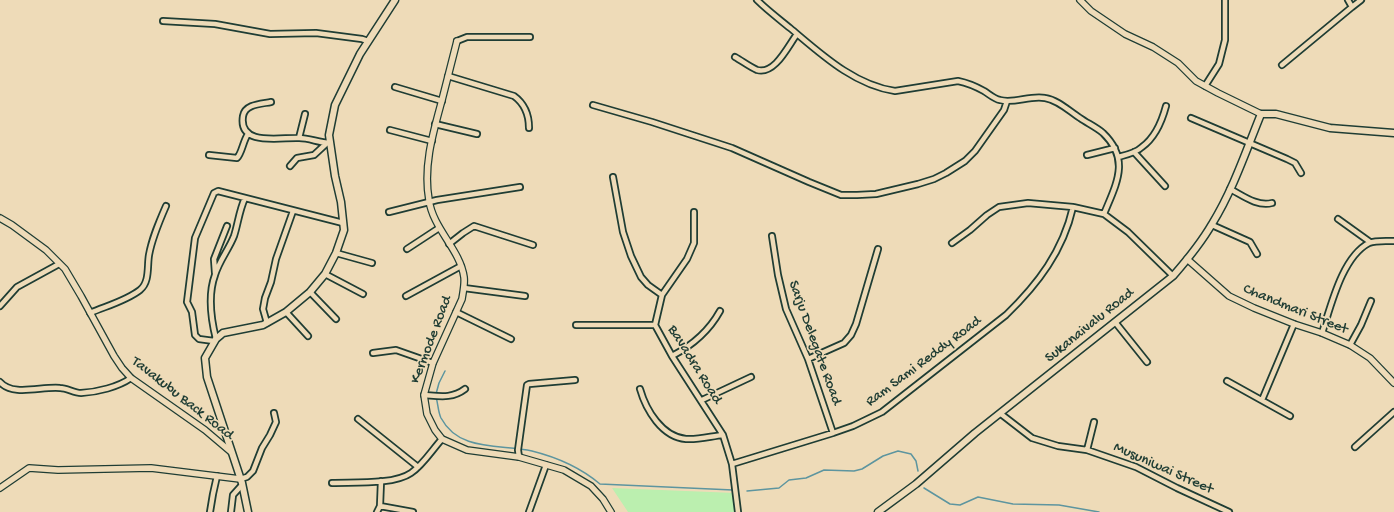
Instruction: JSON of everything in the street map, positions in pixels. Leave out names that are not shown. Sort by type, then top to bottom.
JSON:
[{"type":"main road","points":[[248,512],[241,482],[207,377],[205,358],[215,340],[223,334],[267,323],[286,312],[310,292],[325,274],[336,253],[344,230],[341,202],[328,143],[335,104],[354,65],[395,0]]},
{"type":"main road","points":[[1261,114],[1276,114],[1330,128],[1394,133]]},
{"type":"main road","name":"Sukanaivalu Road","points":[[878,512],[916,484],[975,433],[1001,414],[1173,276],[1188,259],[1212,225],[1230,189],[1261,114]]},
{"type":"street","points":[[758,0],[796,34],[843,70],[885,90],[895,91],[958,81],[967,82],[1000,100],[1007,101],[1035,97],[1046,98],[1053,101],[1102,133],[1115,148],[1118,157],[1118,179],[1104,214]]},
{"type":"street","points":[[1080,0],[1091,11],[1125,34],[1153,47],[1178,63],[1196,81],[1261,114]]},
{"type":"street","points":[[1205,86],[1219,64],[1225,40],[1225,0]]},
{"type":"street","points":[[1348,0],[1352,7]]},
{"type":"street","points":[[1282,65],[1361,0]]},
{"type":"street","points":[[164,21],[216,24],[270,34],[316,33],[368,41]]},
{"type":"street","points":[[736,57],[757,69],[769,70],[777,62],[796,34]]},
{"type":"street","points":[[457,41],[467,37],[530,37]]},
{"type":"street","name":"Kermode Road","points":[[442,439],[428,418],[424,395],[433,363],[462,299],[464,279],[461,266],[439,228],[429,202],[427,168],[435,124],[457,41]]},
{"type":"street","points":[[448,76],[514,96],[520,100],[529,116],[529,128]]},
{"type":"street","points":[[395,87],[442,101]]},
{"type":"street","points":[[593,105],[732,148],[841,195],[857,195],[876,194],[918,184],[946,173],[965,161],[975,151],[1004,110],[1007,101]]},
{"type":"street","points":[[271,102],[253,105],[247,108],[244,112],[243,125],[244,130],[248,134],[269,139],[299,138],[328,143]]},
{"type":"street","points":[[1118,157],[1142,148],[1152,137],[1160,124],[1166,106]]},
{"type":"street","points":[[299,138],[305,114]]},
{"type":"street","points":[[1191,118],[1295,163],[1301,173]]},
{"type":"street","points":[[435,124],[477,134]]},
{"type":"street","points":[[390,130],[432,141]]},
{"type":"street","points":[[209,155],[237,158],[240,155],[244,138],[248,134]]},
{"type":"street","points":[[290,166],[297,158],[314,155],[328,143]]},
{"type":"street","points":[[1087,155],[1115,148]]},
{"type":"street","points":[[1134,152],[1165,186]]},
{"type":"street","points":[[613,177],[623,232],[632,256],[641,277],[648,285],[662,295]]},
{"type":"street","points":[[389,212],[437,200],[520,187]]},
{"type":"street","points":[[1230,189],[1265,205],[1272,203]]},
{"type":"street","points":[[227,226],[214,259],[215,275],[211,306],[215,340],[199,339],[195,335],[192,312],[187,302],[195,238],[214,193],[218,191],[343,223]]},
{"type":"street","points":[[215,275],[234,235],[239,210],[244,198]]},
{"type":"street","points":[[952,243],[987,215],[999,208],[1028,203],[1073,207],[1104,214],[1128,232],[1173,276]]},
{"type":"street","points":[[90,313],[141,289],[147,278],[149,256],[154,234],[166,206]]},
{"type":"street","name":"Ram Sami Reddy Road","points":[[732,464],[833,433],[853,426],[882,412],[1011,310],[1034,286],[1059,247],[1070,220],[1073,207]]},
{"type":"street","points":[[267,323],[262,309],[271,282],[276,259],[293,211]]},
{"type":"street","name":"Bavadra Road","points":[[694,212],[694,243],[687,259],[662,295],[655,326],[672,356],[702,400],[723,435],[732,464],[738,512]]},
{"type":"street","name":"Tavakubu Back Road","points":[[0,218],[46,250],[64,269],[81,296],[114,356],[131,378],[188,418],[231,452]]},
{"type":"street","points":[[1338,219],[1370,242]]},
{"type":"street","points":[[1212,225],[1250,242],[1257,254]]},
{"type":"street","points":[[449,244],[474,226],[533,245]]},
{"type":"street","points":[[407,249],[439,228]]},
{"type":"street","name":"Sarju Delegate Road","points":[[772,236],[778,274],[786,309],[808,360],[833,433]]},
{"type":"street","points":[[1322,333],[1335,294],[1346,268],[1358,251],[1370,242],[1394,241]]},
{"type":"street","points":[[808,360],[844,343],[851,335],[856,324],[878,249]]},
{"type":"street","points":[[336,253],[372,263]]},
{"type":"street","name":"Chandmari Street","points":[[1188,259],[1229,296],[1294,324],[1322,333],[1350,345],[1370,358],[1394,383]]},
{"type":"street","points":[[0,306],[17,287],[59,264]]},
{"type":"street","points":[[406,296],[461,266]]},
{"type":"street","points":[[325,274],[363,294]]},
{"type":"street","points":[[464,288],[525,296]]},
{"type":"street","points":[[310,292],[336,319]]},
{"type":"street","points":[[1350,345],[1361,325],[1370,301]]},
{"type":"street","points":[[672,356],[685,350],[699,339],[715,320],[720,310]]},
{"type":"street","points":[[286,312],[308,336]]},
{"type":"street","points":[[456,312],[511,339]]},
{"type":"street","points":[[1116,322],[1147,362]]},
{"type":"street","points":[[1262,400],[1294,324]]},
{"type":"street","points":[[576,325],[655,326]]},
{"type":"street","points":[[373,353],[396,350],[433,363]]},
{"type":"street","points":[[702,400],[751,377]]},
{"type":"street","points":[[0,382],[4,387],[12,390],[60,388],[80,393],[108,389],[131,378]]},
{"type":"street","points":[[519,454],[527,385],[575,380]]},
{"type":"street","points":[[1227,381],[1290,416]]},
{"type":"street","points":[[424,395],[452,396],[465,389]]},
{"type":"street","points":[[640,389],[651,414],[660,425],[672,435],[686,439],[723,435]]},
{"type":"street","points":[[1355,447],[1394,412]]},
{"type":"street","points":[[231,512],[233,495],[241,482],[253,471],[262,448],[276,422],[274,413]]},
{"type":"street","name":"Musuniwai Street","points":[[1001,414],[1032,438],[1058,446],[1088,450],[1136,467],[1229,512]]},
{"type":"street","points":[[358,419],[418,467]]},
{"type":"street","points":[[1088,450],[1094,422]]},
{"type":"street","points":[[332,483],[381,481],[399,478],[410,474],[442,439],[467,450],[519,454],[546,465],[564,470],[591,486],[603,499],[611,512]]},
{"type":"street","points":[[529,512],[546,465]]},
{"type":"street","points":[[0,488],[29,468],[41,470],[65,470],[151,468],[217,476],[241,482]]},
{"type":"street","points":[[210,512],[217,476]]},
{"type":"street","points":[[377,512],[380,506],[381,481]]},
{"type":"street","points":[[380,506],[413,512]]},
{"type":"green space","points":[[612,488],[735,493],[735,512],[628,512]]},
{"type":"waterway","points":[[436,394],[439,383],[445,371]]},
{"type":"waterway","points":[[436,397],[441,418],[449,429],[458,437],[481,445],[520,449],[550,456],[585,473],[600,484],[733,490]]},
{"type":"waterway","points":[[747,491],[779,488],[789,480],[806,478],[824,470],[854,471],[862,469],[883,456],[898,451],[911,454],[916,461],[918,471]]},
{"type":"waterway","points":[[924,488],[950,504],[960,505],[978,497],[1013,504],[1059,505],[1099,512]]}]
